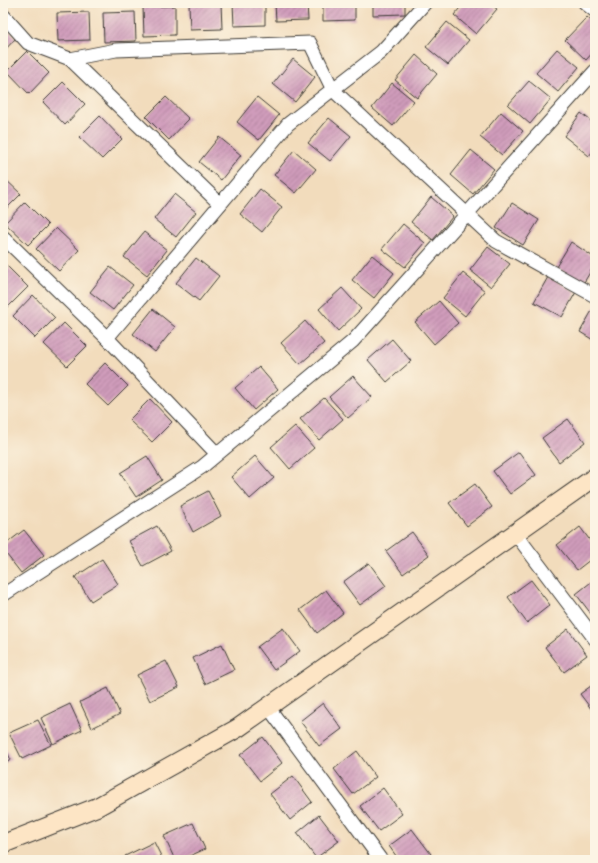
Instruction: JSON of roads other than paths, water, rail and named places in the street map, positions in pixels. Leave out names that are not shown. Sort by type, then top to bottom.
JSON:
[{"type":"street","points":[[107,338],[288,124],[381,52],[425,3]]},
{"type":"street","points":[[585,3],[595,11]]},
{"type":"street","points":[[3,15],[28,43],[70,58],[220,204]]},
{"type":"street","points":[[70,58],[116,50],[310,43],[333,90],[496,241],[595,296]]},
{"type":"street","points":[[5,590],[202,467],[353,341],[595,71]]},
{"type":"street","points":[[3,237],[107,338],[217,454]]},
{"type":"street","points":[[3,844],[97,807],[238,728],[595,477]]},
{"type":"street","points":[[515,534],[595,639]]},
{"type":"street","points":[[268,707],[381,860]]}]
